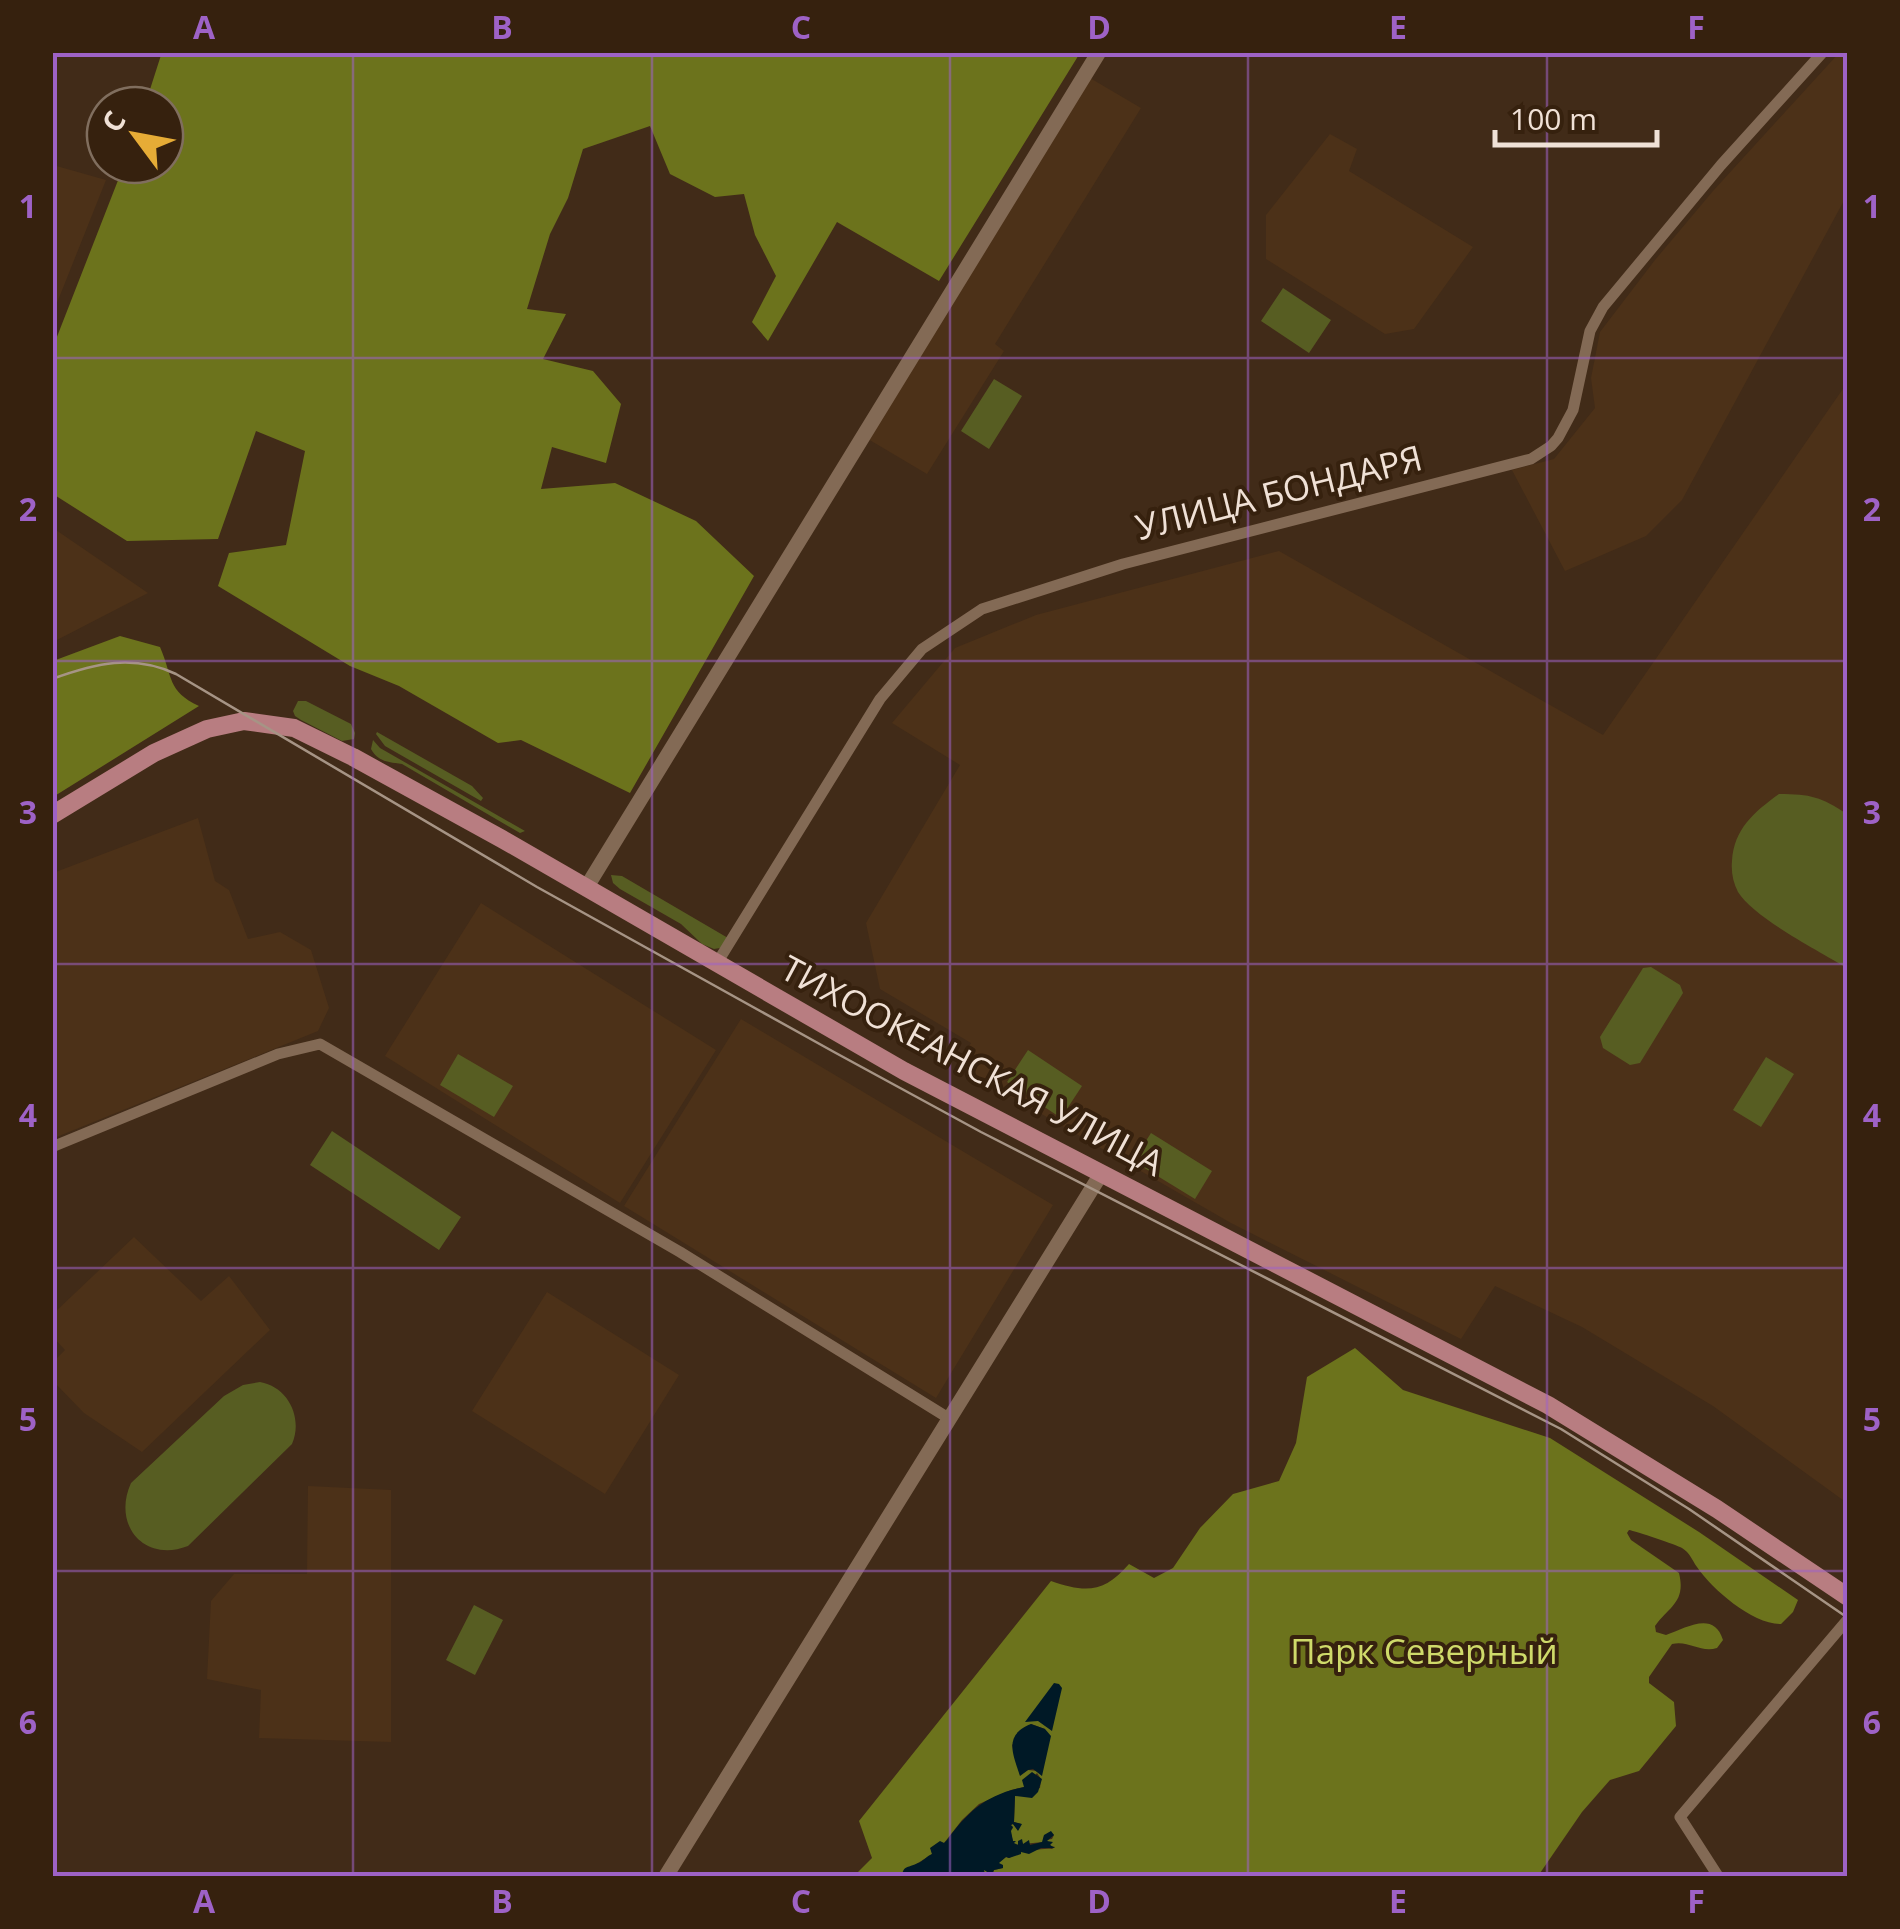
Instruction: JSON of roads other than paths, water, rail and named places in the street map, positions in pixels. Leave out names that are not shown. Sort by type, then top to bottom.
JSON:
[{"type":"main road","points":[[586,888],[1100,52]]},
{"type":"main road","name":"ТИХООКЕАНСКАЯ УЛИЦА","points":[[52,815],[154,753],[207,729],[244,721],[294,728],[586,888],[904,1071],[1548,1405],[1717,1509],[1848,1597]]},
{"type":"main road","points":[[666,1876],[1101,1174]]},
{"type":"street","name":"УЛИЦА БОНДАРЯ","points":[[716,963],[880,699],[922,648],[982,609],[1123,564],[1488,472],[1531,459],[1551,446],[1573,410],[1586,342],[1604,308],[1722,165],[1823,52]]},
{"type":"street","points":[[52,1147],[278,1054],[320,1044],[680,1252],[950,1419]]},
{"type":"street","points":[[1718,1876],[1680,1817],[1848,1619]]},
{"type":"water","points":[[1054,1683],[1062,1688],[1052,1731],[1038,1721],[1025,1722]]},
{"type":"water","points":[[1031,1724],[1051,1736],[1042,1776],[1033,1769],[1020,1776],[1013,1739]]},
{"type":"water","points":[[1032,1772],[1042,1779],[1032,1798],[1015,1796],[1014,1822],[1022,1824],[1018,1831],[1011,1825],[1013,1841],[1018,1845],[1022,1839],[1023,1844],[1029,1840],[1030,1845],[1042,1842],[1051,1831],[1054,1835],[1047,1841],[1053,1842],[1050,1845],[1055,1848],[1006,1857],[999,1863],[1003,1868],[994,1870],[992,1875],[984,1870],[985,1874],[902,1876],[905,1868],[932,1854],[930,1848],[940,1841],[944,1843],[979,1806],[1024,1787],[1022,1780]]},
{"type":"tram line","points":[[52,679],[114,663],[145,664],[176,674],[537,887],[834,1052],[981,1132],[1561,1429],[1689,1509],[1848,1618]]},
{"type":"park label","name":"Парк Северный","points":[[1424,1652]]}]
